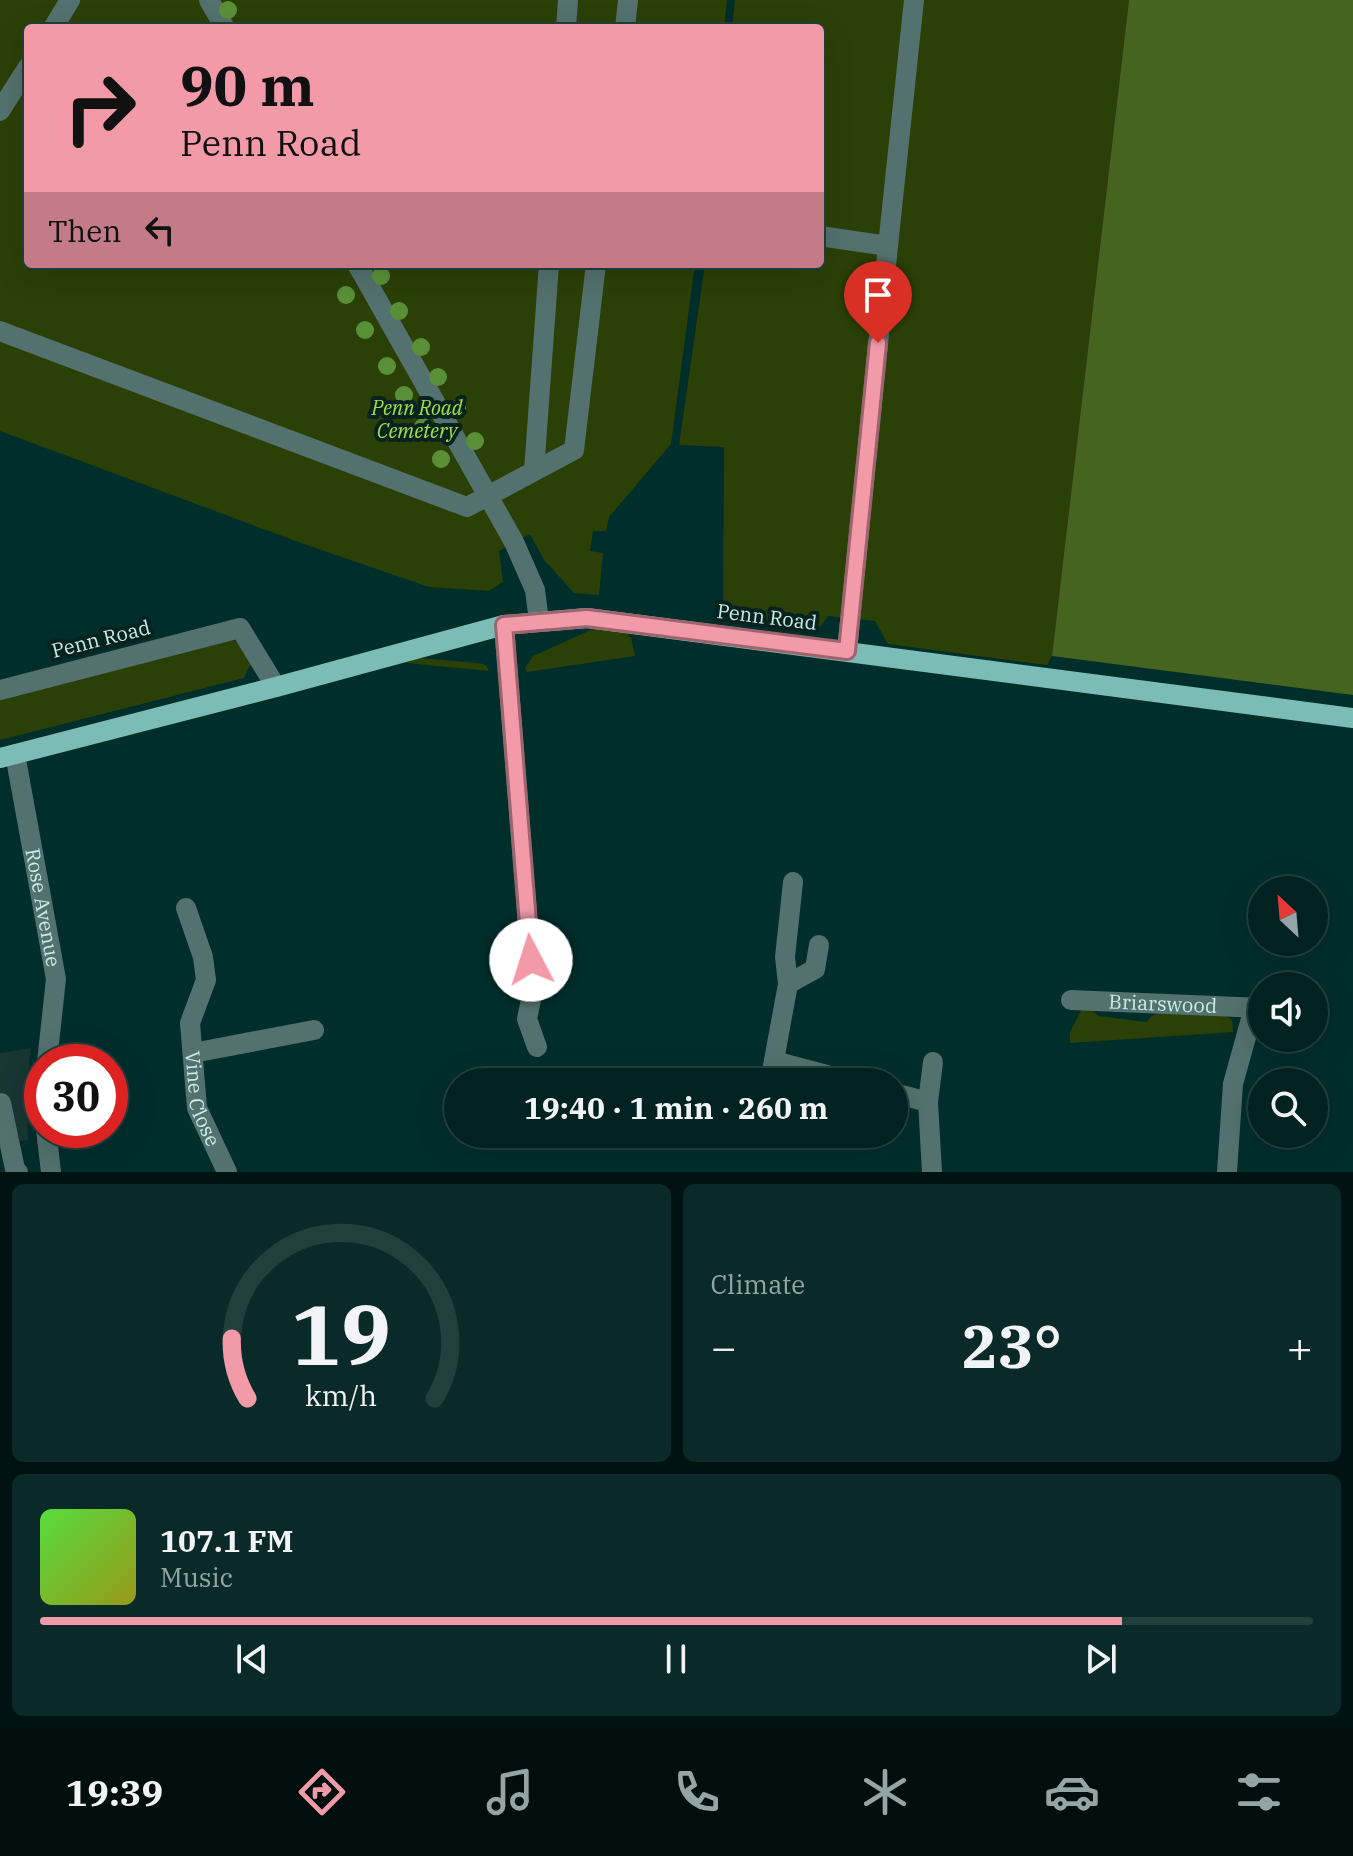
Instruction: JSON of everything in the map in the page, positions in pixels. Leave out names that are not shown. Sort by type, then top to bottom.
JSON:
[{"type":"main road","name":"Penn Road","points":[[8,756],[504,625],[587,618],[1353,718]]},
{"type":"street","points":[[55,24],[70,0]]},
{"type":"street","points":[[209,0],[223,24]]},
{"type":"street","points":[[566,24],[568,0]]},
{"type":"street","points":[[625,24],[628,0]]},
{"type":"street","points":[[847,651],[914,0]]},
{"type":"street","points":[[0,111],[24,73]]},
{"type":"street","points":[[824,237],[888,246]]},
{"type":"street","points":[[359,268],[514,542],[535,590],[539,621]]},
{"type":"street","points":[[534,471],[549,268]]},
{"type":"street","points":[[0,331],[467,507],[574,450],[596,268]]},
{"type":"street","points":[[504,625],[533,990],[527,1019],[537,1047]]},
{"type":"street","name":"Penn Road","points":[[0,690],[240,628],[276,687]]},
{"type":"street","name":"Rose Avenue","points":[[8,756],[56,979],[49,1044]]},
{"type":"street","points":[[773,1068],[788,984],[785,957],[793,882]]},
{"type":"street","name":"Vine Close","points":[[186,908],[203,957],[206,980],[190,1023],[197,1108],[227,1172]]},
{"type":"street","points":[[788,984],[815,969],[819,945]]},
{"type":"street","name":"Briarswood","points":[[1071,1000],[1248,1008]]},
{"type":"street","points":[[193,1053],[314,1030]]},
{"type":"street","name":"Briarswood","points":[[1227,1172],[1233,1084],[1248,1038]]},
{"type":"street","points":[[774,1061],[800,1068]]},
{"type":"street","points":[[932,1172],[928,1102],[933,1062]]},
{"type":"street","points":[[908,1097],[928,1102]]},
{"type":"street","points":[[1,1103],[18,1172]]},
{"type":"street","points":[[48,1148],[51,1172]]},
{"type":"shaded area","points":[[24,1049],[24,1140],[0,1143],[0,1053]]},
{"type":"green space","name":"Penn Road Cemetery","points":[[0,0],[727,0],[724,24],[24,24],[24,268],[694,268],[671,444],[609,517],[606,531],[593,531],[590,551],[603,553],[599,595],[574,593],[544,560],[530,534],[499,551],[503,582],[489,591],[429,587],[0,431]]},
{"type":"green space","points":[[735,0],[1129,0],[1052,656],[1047,665],[888,644],[875,621],[828,616],[821,626],[808,632],[731,623],[723,615],[724,447],[679,445],[704,268],[824,268],[824,24],[732,24]]},
{"type":"green space","points":[[1129,0],[1353,0],[1353,695],[1052,656]]},
{"type":"green space","points":[[593,629],[627,633],[635,656],[527,672],[525,668],[533,656]]},
{"type":"green space","points":[[226,638],[239,642],[252,661],[244,678],[0,740],[0,697]]},
{"type":"green space","points":[[418,658],[479,663],[486,665],[489,671],[406,663]]},
{"type":"green space","points":[[1089,1007],[1098,1016],[1146,1022],[1153,1015],[1163,1013],[1222,1014],[1232,1020],[1233,1032],[1070,1043],[1070,1032],[1081,1011]]},
{"type":"route","points":[[531,960],[504,625],[587,618],[847,651],[878,343]]}]
